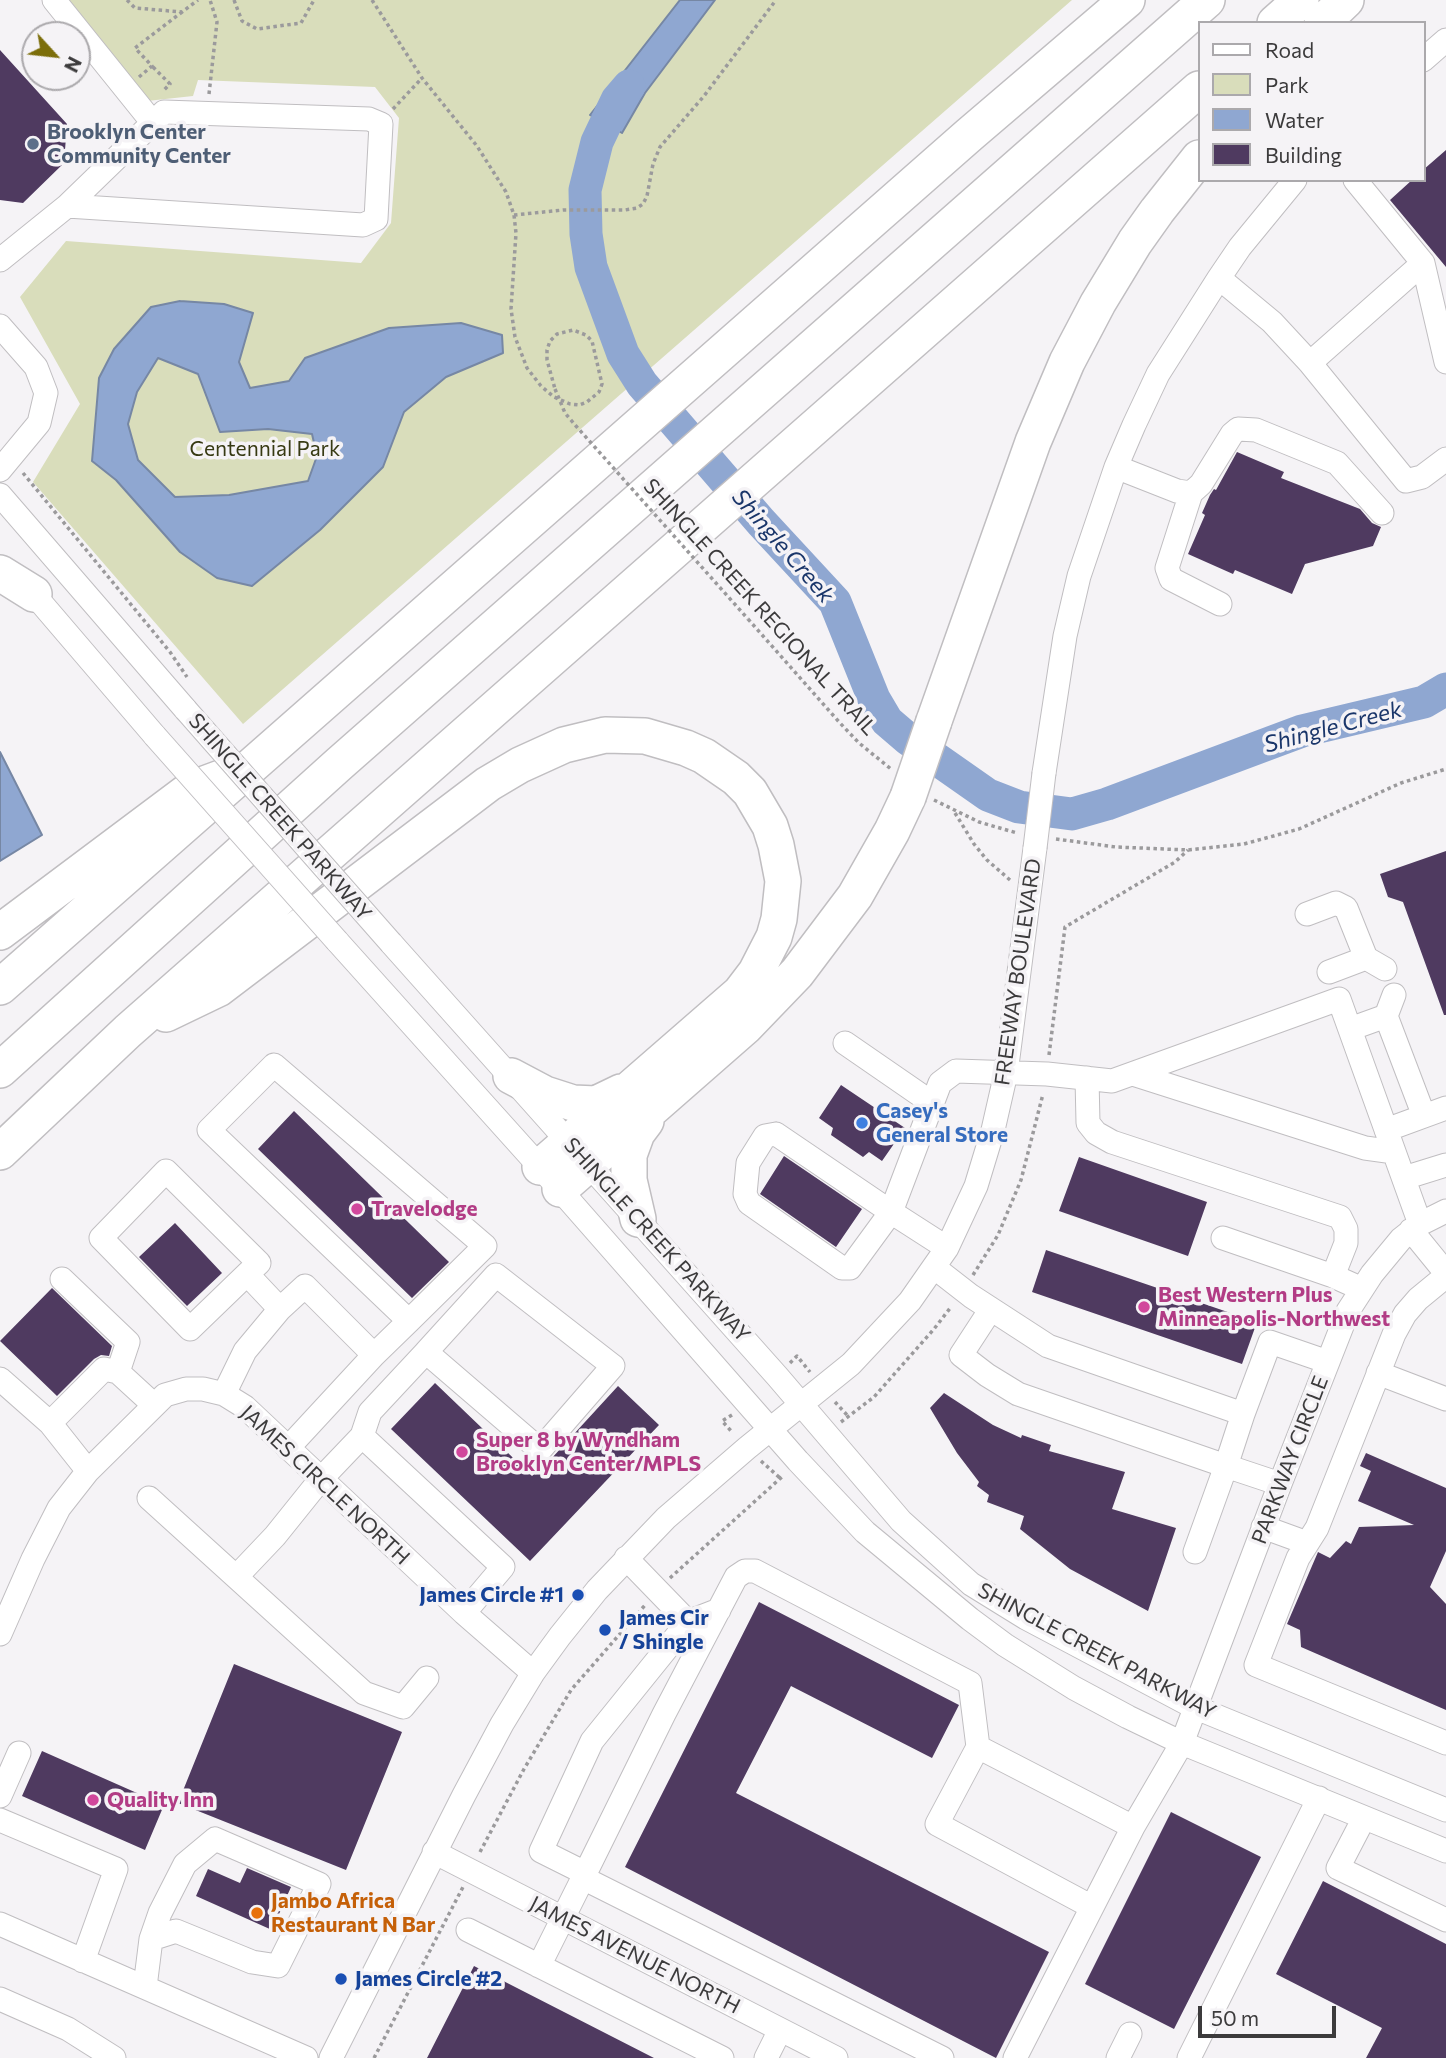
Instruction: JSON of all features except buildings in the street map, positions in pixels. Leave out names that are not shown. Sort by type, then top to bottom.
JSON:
[{"type":"highway","points":[[0,987],[959,144],[1127,0]]},
{"type":"highway","points":[[0,1070],[267,828],[1207,0]]},
{"type":"highway","points":[[1277,21],[1301,0]]},
{"type":"highway","points":[[1324,21],[1346,0]]},
{"type":"highway","points":[[0,1152],[128,1031],[1198,90]]},
{"type":"highway","points":[[550,1178],[649,1093],[745,1027],[806,962],[855,896],[892,831],[911,789],[1033,442],[1062,371],[1098,303],[1135,242],[1198,159]]},
{"type":"highway","points":[[0,573],[34,594]]},
{"type":"highway","points":[[128,1031],[218,989],[488,784],[520,765],[545,752],[586,739],[623,734],[663,740],[705,756],[736,778],[750,792],[770,826],[783,881],[774,937],[756,972],[649,1093],[628,1155],[629,1180],[638,1219]]},
{"type":"highway","points":[[0,932],[191,789],[253,766]]},
{"type":"highway","points":[[511,1076],[545,1094],[573,1103],[596,1104],[649,1093]]},
{"type":"street","points":[[54,0],[148,117]]},
{"type":"street","points":[[1425,58],[1446,40]]},
{"type":"street","points":[[0,260],[66,206],[148,117],[164,112],[369,119],[381,124],[376,219],[363,225],[66,206]]},
{"type":"street","name":"FREEWAY BOULEVARD","points":[[331,2058],[502,1724],[533,1673],[589,1600],[666,1518],[868,1347],[910,1301],[947,1248],[963,1218],[993,1130],[1006,1073],[1032,839],[1065,636],[1079,576],[1116,467],[1158,374],[1240,247],[1293,182]]},
{"type":"street","points":[[1357,182],[1423,263],[1446,362]]},
{"type":"street","points":[[1310,362],[1423,263]]},
{"type":"street","points":[[1219,278],[1272,323],[1310,362],[1406,481],[1422,477],[1446,459]]},
{"type":"street","points":[[0,326],[36,367],[46,393],[39,423],[6,464]]},
{"type":"street","points":[[1220,604],[1171,579],[1167,568],[1191,493],[1201,484],[1232,434],[1238,429],[1256,430],[1337,463],[1382,513]]},
{"type":"street","points":[[1116,467],[1177,491],[1191,493]]},
{"type":"street","name":"SHINGLE CREEK PARKWAY","points":[[0,495],[391,943],[802,1404],[901,1521],[971,1584],[1026,1618],[1194,1707],[1446,1810]]},
{"type":"street","name":"SHINGLE CREEK PARKWAY","points":[[0,556],[155,736],[550,1178],[798,1461],[865,1532],[970,1619],[1005,1645],[1074,1688],[1182,1743],[1446,1851]]},
{"type":"street","points":[[1307,914],[1336,904],[1346,908],[1376,964],[1329,972]]},
{"type":"street","points":[[947,1248],[891,1212],[776,1133],[765,1136],[748,1163],[745,1194],[749,1203],[842,1268],[850,1268],[891,1212],[940,1083],[956,1071],[1047,1074],[1112,1081],[1339,999],[1404,1178],[1415,1227],[1446,1274],[1418,1299],[1405,1314],[1394,1334],[1317,1528],[1298,1558],[1256,1665],[1446,1743]]},
{"type":"street","points":[[1350,1028],[1390,1006],[1424,1116]]},
{"type":"street","points":[[845,1043],[932,1102]]},
{"type":"street","points":[[288,1448],[374,1355],[410,1321],[485,1246],[274,1065],[209,1129],[410,1321]]},
{"type":"street","points":[[1133,1074],[1365,1148],[1394,1152]]},
{"type":"street","points":[[1087,1079],[1088,1123],[1097,1133],[1112,1142],[1340,1217],[1346,1229],[1346,1243],[1334,1276]]},
{"type":"street","points":[[1386,1130],[1446,1108]]},
{"type":"street","points":[[1404,1178],[1446,1165]]},
{"type":"street","points":[[166,1171],[259,1263],[247,1274],[190,1329],[101,1238],[166,1171]]},
{"type":"street","name":"PARKWAY CIRCLE","points":[[1014,2058],[1133,1827],[1182,1743],[1348,1311],[1401,1239],[1415,1227],[1446,1211]]},
{"type":"street","points":[[1223,1238],[1334,1276],[1362,1289]]},
{"type":"street","points":[[934,1268],[1048,1346],[1243,1414]]},
{"type":"street","points":[[247,1274],[279,1309]]},
{"type":"street","points":[[237,1576],[362,1436],[370,1412],[496,1275],[612,1366],[540,1450],[426,1352]]},
{"type":"street","points":[[62,1279],[128,1342],[118,1372]]},
{"type":"street","points":[[224,1394],[245,1351],[279,1309],[305,1286],[374,1355]]},
{"type":"street","points":[[991,1309],[961,1355],[1018,1394],[1280,1484]]},
{"type":"street","points":[[1195,1552],[1270,1342],[1328,1362]]},
{"type":"street","points":[[50,1423],[104,1369],[118,1372],[154,1405]]},
{"type":"street","points":[[1378,1373],[1446,1399]]},
{"type":"street","points":[[0,1379],[50,1423],[88,1471]]},
{"type":"street","name":"JAMES CIRCLE NORTH","points":[[0,1634],[59,1508],[88,1471],[165,1395],[203,1388],[224,1394],[244,1407],[464,1613],[533,1673]]},
{"type":"street","points":[[362,1436],[503,1567],[464,1613]]},
{"type":"street","points":[[149,1498],[364,1693],[403,1707],[427,1678]]},
{"type":"street","points":[[1263,1527],[1307,1543]]},
{"type":"street","points":[[626,1558],[688,1622]]},
{"type":"street","points":[[539,1966],[664,1714],[736,1577],[745,1570],[755,1571],[970,1683],[978,1747],[937,1824],[1092,1907]]},
{"type":"street","points":[[719,1610],[688,1622],[592,1741],[541,1851],[584,1876],[942,2058]]},
{"type":"street","points":[[978,1747],[1133,1827]]},
{"type":"street","points":[[0,1796],[19,1753]]},
{"type":"street","points":[[1189,2058],[1319,1798]]},
{"type":"street","points":[[1364,1818],[1338,1868],[1446,1920]]},
{"type":"street","points":[[0,1820],[116,1869],[83,1961]]},
{"type":"street","points":[[145,1987],[152,1939],[160,1913],[185,1864],[215,1839],[319,1884],[278,1966],[252,1962],[176,1931],[152,1939]]},
{"type":"street","name":"JAMES AVENUE NORTH","points":[[435,1852],[830,2057]]},
{"type":"street","points":[[0,1924],[306,2058]]},
{"type":"street","points":[[468,1930],[722,2058]]},
{"type":"street","points":[[0,1999],[68,2029],[114,2058]]},
{"type":"street","points":[[766,2058],[780,2030]]},
{"type":"street","points":[[1118,2058],[1130,2034]]},
{"type":"path","points":[[127,0],[135,8],[182,12]]},
{"type":"path","points":[[148,117],[170,84],[135,48],[198,0]]},
{"type":"path","points":[[205,114],[213,79],[217,22],[210,0]]},
{"type":"path","points":[[234,0],[243,21],[257,29],[300,23],[314,0]]},
{"type":"path","name":"SHINGLE CREEK REGIONAL TRAIL","points":[[372,0],[422,78],[492,168],[506,192],[514,215],[516,233],[511,309],[515,337],[527,368],[554,397],[570,404],[579,405],[594,398],[603,384],[592,341],[586,335],[573,330],[565,330],[550,341],[547,360],[555,389],[565,413],[859,743],[911,789],[954,811],[1032,839],[1188,850],[1244,844],[1299,829],[1401,783],[1446,769]]},
{"type":"path","points":[[514,215],[563,210],[625,210],[643,204],[660,147],[704,96],[776,0]]},
{"type":"path","points":[[135,80],[152,66]]},
{"type":"path","points":[[381,124],[422,78]]},
{"type":"path","points":[[6,464],[170,652],[193,686]]},
{"type":"path","points":[[954,811],[974,844],[1006,877]]},
{"type":"path","points":[[827,1435],[874,1396],[934,1329],[964,1289],[998,1235],[1021,1180],[1037,1123],[1047,1074],[1065,927],[1175,862],[1188,850]]},
{"type":"path","points":[[374,2058],[524,1769],[571,1690],[626,1624],[658,1591],[798,1461]]},
{"type":"green space","name":"Centennial Park","points":[[64,0],[1072,0],[243,724],[33,482],[80,404],[20,297],[66,241],[361,263],[391,223],[399,118],[375,87],[198,80],[193,96],[147,101],[91,33],[91,21],[81,21]]},
{"type":"water","points":[[680,0],[715,0],[645,93],[622,133],[590,115]]},
{"type":"water","points":[[180,301],[224,304],[253,313],[239,362],[250,388],[289,381],[305,358],[389,328],[461,323],[502,335],[503,353],[446,377],[404,412],[383,467],[320,530],[252,586],[217,578],[180,552],[116,480],[92,461],[99,378],[114,349],[151,307]],"holes":[[[158,358],[198,374],[220,432],[268,429],[312,434],[317,456],[308,481],[229,495],[175,497],[138,460],[128,424],[137,392]]]},
{"type":"water","points":[[0,752],[42,835],[0,861]]},
{"type":"waterway","name":"Shingle Creek","points":[[629,86],[617,100],[597,142],[585,190],[586,234],[591,267],[623,354],[642,384],[761,522],[835,602],[874,699],[887,721],[908,739],[988,795],[1019,807],[1072,814],[1107,804],[1302,731],[1424,702],[1446,689]]},
{"type":"place","name":"Brooklyn Center Community Center","points":[[33,144]]},
{"type":"place","name":"Casey's General Store","points":[[862,1123]]},
{"type":"place","name":"Travelodge","points":[[357,1209]]},
{"type":"place","name":"Best Western Plus Minneapolis-Northwest","points":[[1144,1307]]},
{"type":"place","name":"Super 8 by Wyndham Brooklyn Center/MPLS","points":[[462,1452]]},
{"type":"place","name":"James Circle #1","points":[[578,1595]]},
{"type":"place","name":"James Cir / Shingle","points":[[605,1630]]},
{"type":"place","name":"Quality Inn","points":[[93,1800]]},
{"type":"place","name":"Jambo Africa Restaurant N Bar","points":[[257,1913]]},
{"type":"place","name":"James Circle #2","points":[[341,1979]]}]
